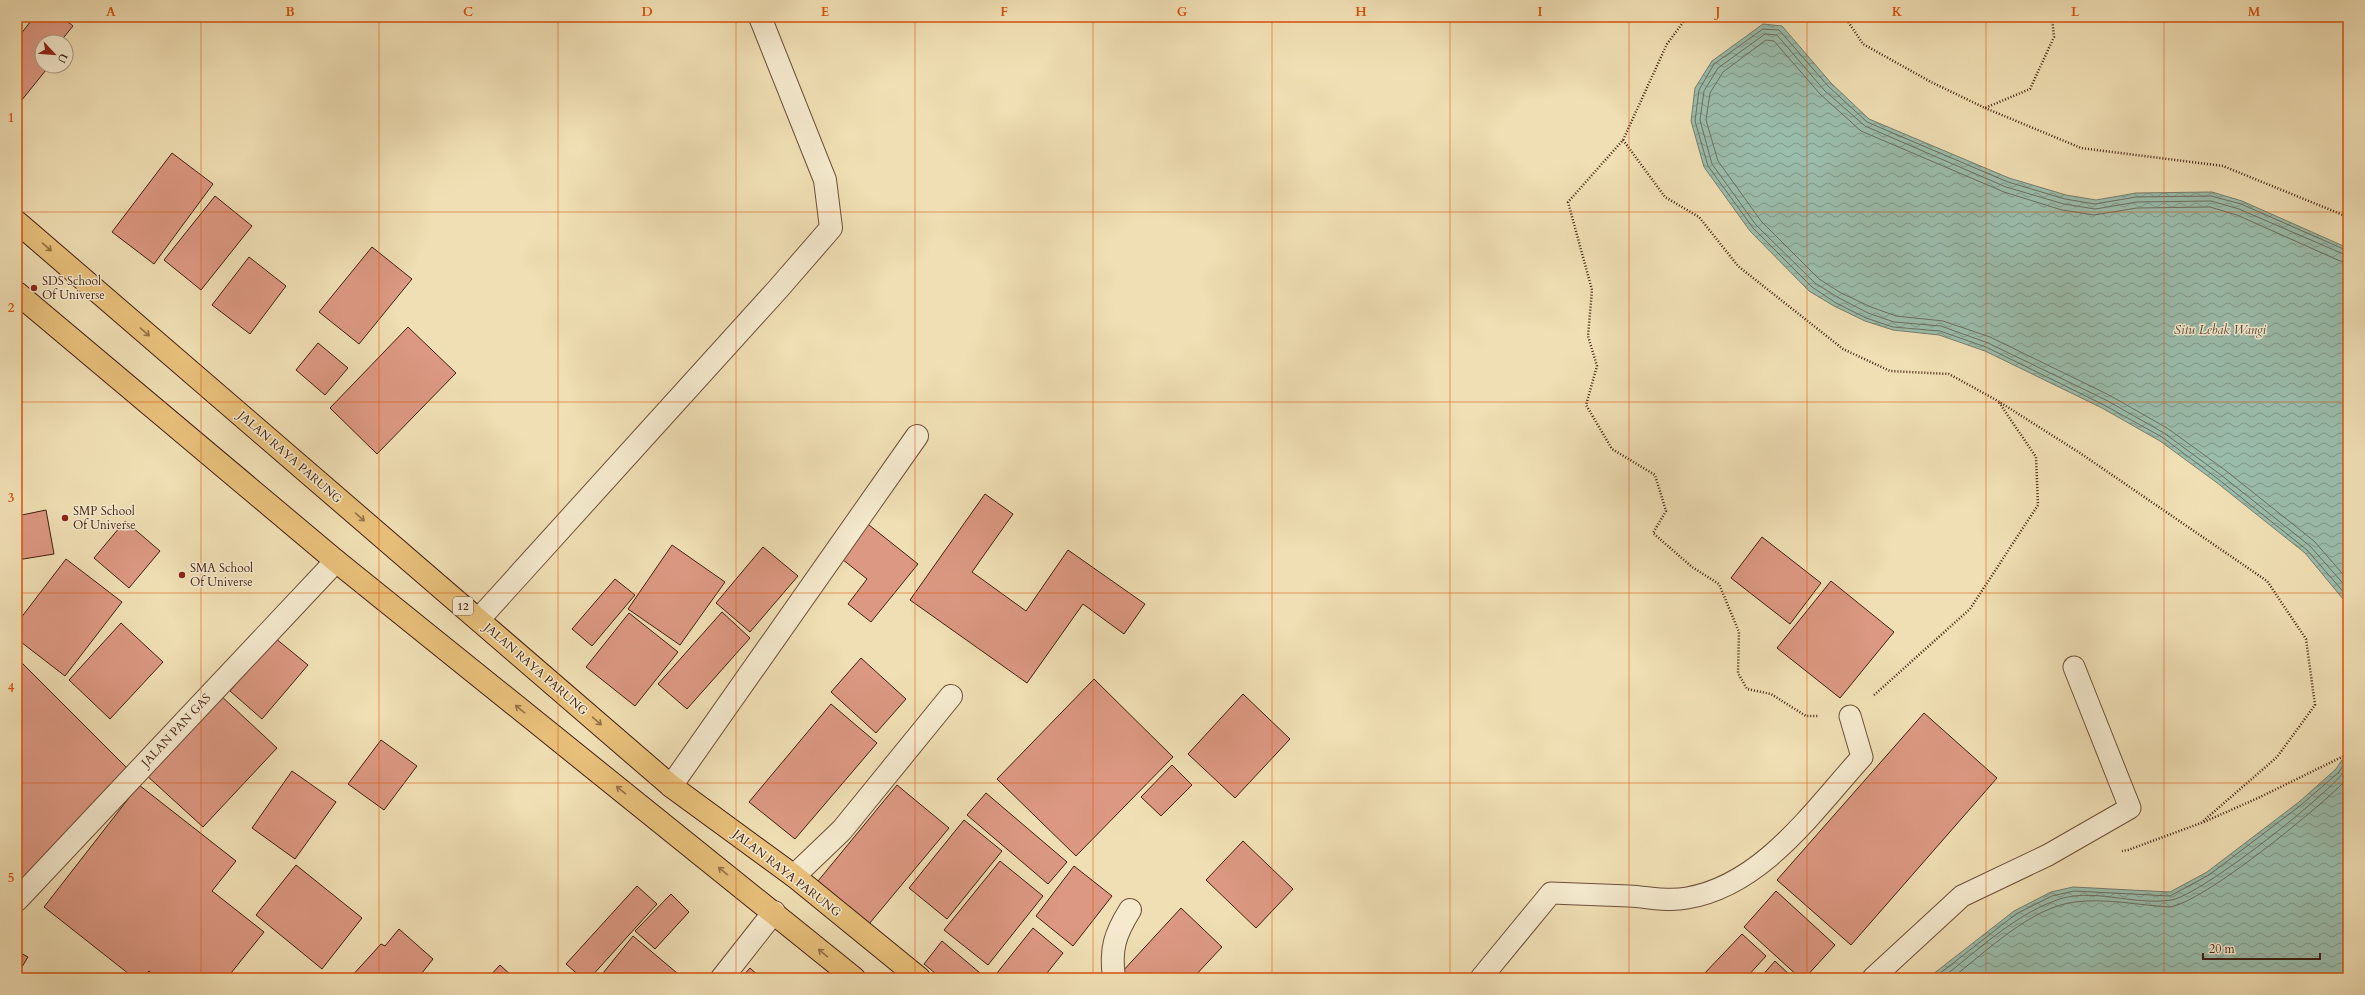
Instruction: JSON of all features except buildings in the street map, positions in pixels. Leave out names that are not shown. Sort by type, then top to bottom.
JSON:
[{"type":"highway","name":"JALAN RAYA PARUNG","points":[[17,222],[671,786],[794,876],[919,978]]},
{"type":"highway","points":[[17,294],[336,561],[774,912],[854,978]]},
{"type":"street","points":[[479,619],[778,289],[830,228],[825,180],[760,17]]},
{"type":"street","points":[[671,786],[917,436]]},
{"type":"street","name":"JALAN PAN GAS","points":[[17,900],[336,561]]},
{"type":"street","points":[[794,876],[842,830],[951,696]]},
{"type":"street","points":[[1114,978],[1116,932],[1130,910]]},
{"type":"street","points":[[722,978],[774,912]]},
{"type":"lane","points":[[1873,978],[1962,896],[2048,855],[2130,808],[2074,667]]},
{"type":"lane","points":[[1481,978],[1551,893],[1632,896],[1657,900],[1686,898],[1713,892],[1735,882],[1756,869],[1788,838],[1862,757],[1850,716]]},
{"type":"path","points":[[1687,17],[1667,44],[1623,140],[1568,202],[1592,290],[1588,336],[1597,366],[1586,405],[1612,449],[1655,475],[1666,511],[1653,533],[1692,567],[1719,584],[1738,632],[1738,673],[1747,689],[1771,694],[1806,716],[1850,716],[1970,609],[2038,505],[2036,457],[1998,401]]},
{"type":"path","points":[[1845,17],[1863,44],[1931,82],[1985,108],[2081,148],[2223,166],[2348,217]]},
{"type":"path","points":[[1985,108],[2030,89],[2054,37],[2052,17]]},
{"type":"path","points":[[1623,140],[1665,197],[1699,217],[1738,266],[1843,349],[1890,371],[1949,374],[1998,401],[2080,453],[2267,581],[2306,639],[2315,705],[2277,757],[2201,823]]},
{"type":"path","points":[[2121,851],[2128,850],[2201,823],[2320,769],[2348,754]]},
{"type":"water","name":"Situ Lebak Wangi","points":[[1763,24],[1782,26],[1831,83],[1869,119],[2009,178],[2066,195],[2096,200],[2136,193],[2212,192],[2242,201],[2348,248],[2348,605],[2305,553],[2216,482],[2160,441],[2102,408],[1985,351],[1939,335],[1893,330],[1865,321],[1834,306],[1809,291],[1750,231],[1704,167],[1691,121],[1695,88],[1712,61]]},
{"type":"water","points":[[2348,751],[2348,978],[1928,978],[2014,911],[2051,892],[2073,887],[2170,892],[2207,872],[2299,802],[2336,769]]},
{"type":"place","name":"SDS School Of Universe","points":[[34,288]]},
{"type":"place","name":"SMP School Of Universe","points":[[65,518]]},
{"type":"place","name":"SMA School Of Universe","points":[[182,575]]}]
